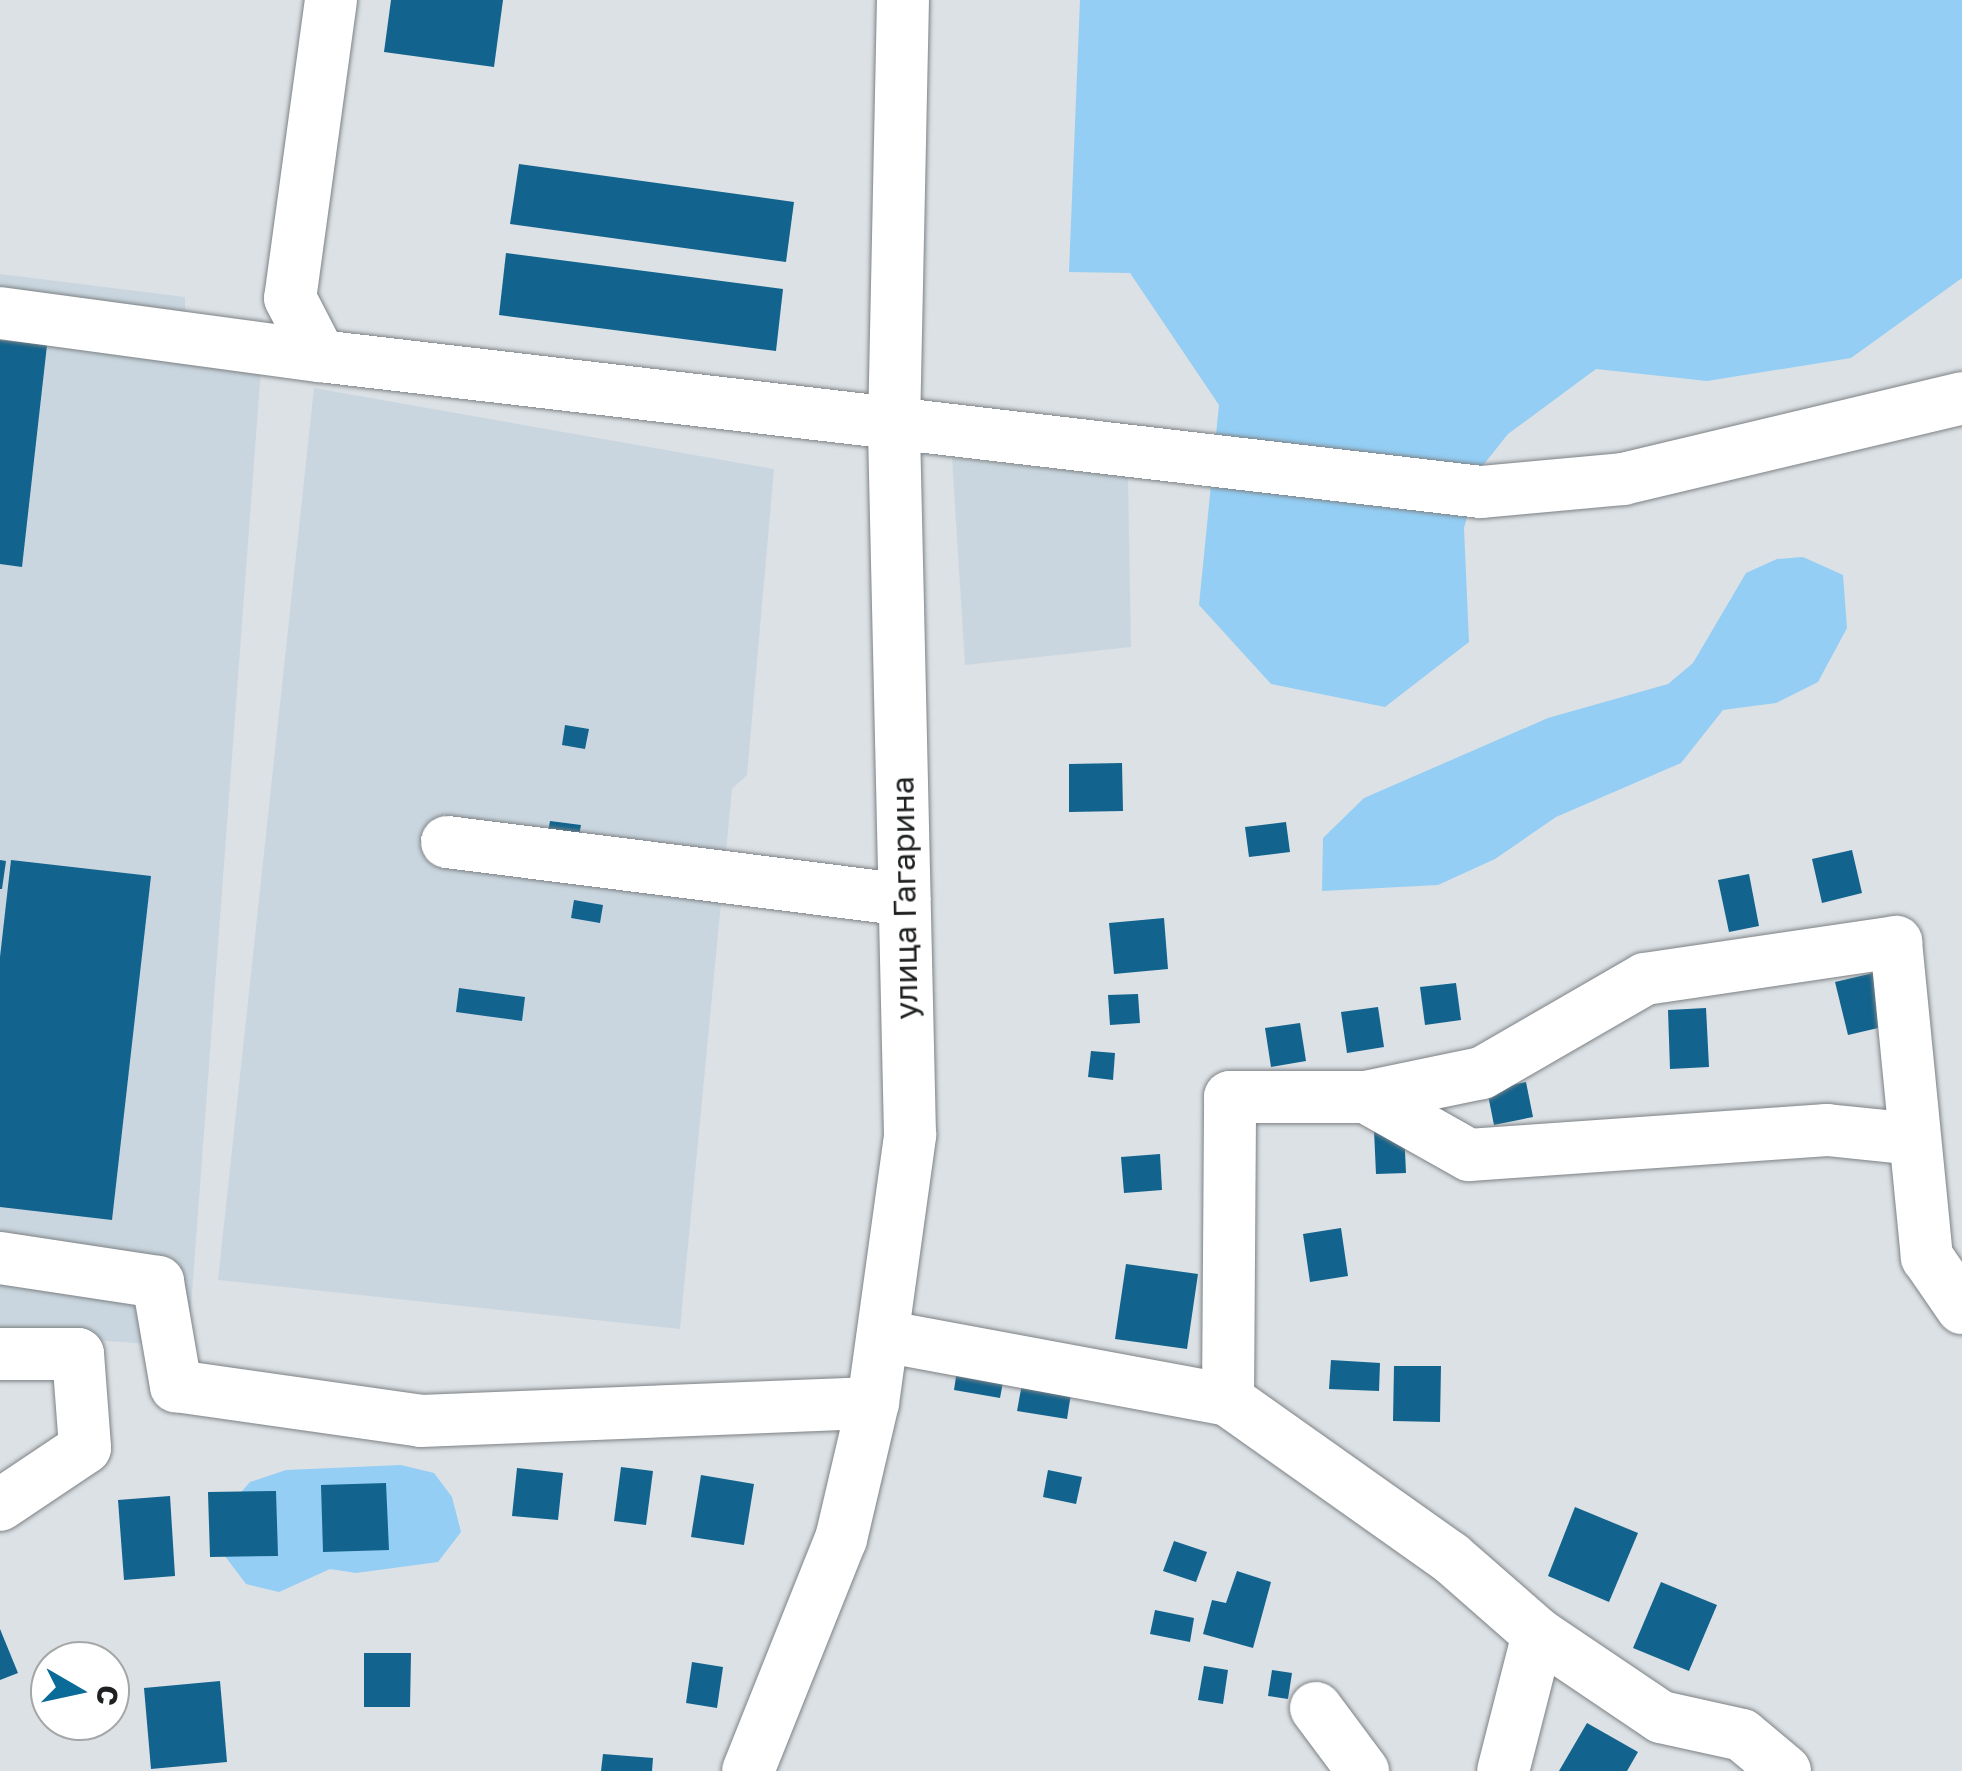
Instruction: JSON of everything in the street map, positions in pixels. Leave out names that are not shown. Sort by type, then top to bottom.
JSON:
[{"type":"street","points":[[320,356],[290,298],[331,0]]},
{"type":"street","name":"улица Гагарина","points":[[748,1771],[841,1540],[873,1403],[910,1135],[894,428],[903,0]]},
{"type":"street","points":[[0,312],[894,428],[1482,492],[1623,480],[1962,398]]},
{"type":"street","points":[[446,842],[904,900]]},
{"type":"street","points":[[1228,1400],[1230,1097],[1366,1097],[1482,1073],[1645,979],[1896,942],[1927,1258],[1962,1308]]},
{"type":"street","points":[[1366,1097],[1470,1156],[1827,1130],[1914,1138]]},
{"type":"street","points":[[0,1258],[158,1282],[176,1386],[421,1421],[873,1403]]},
{"type":"street","points":[[883,1336],[1228,1400],[1450,1557],[1538,1634],[1662,1717],[1742,1736],[1785,1771]]},
{"type":"street","points":[[0,1354],[78,1354],[85,1448],[0,1505]]},
{"type":"street","points":[[1503,1771],[1538,1634]]},
{"type":"street","points":[[1316,1708],[1363,1771]]},
{"type":"shaded area","points":[[1080,0],[1962,0],[1962,278],[1851,358],[1707,381],[1596,369],[1508,434],[1480,469],[1464,528],[1469,642],[1385,707],[1271,684],[1199,605],[1219,405],[1130,273],[1069,272]]},
{"type":"shaded area","points":[[0,274],[185,297],[185,364],[261,369],[188,1347],[0,1333]]},
{"type":"shaded area","points":[[314,388],[774,469],[747,775],[732,789],[680,1329],[218,1280]]},
{"type":"shaded area","points":[[952,458],[1128,477],[1131,647],[965,665]]},
{"type":"shaded area","points":[[1803,557],[1843,575],[1847,628],[1818,682],[1776,703],[1723,710],[1681,763],[1556,817],[1495,859],[1438,885],[1322,891],[1323,838],[1364,798],[1548,718],[1668,684],[1693,663],[1746,573],[1777,559]]},
{"type":"shaded area","points":[[401,1465],[434,1473],[452,1497],[461,1532],[438,1562],[356,1573],[330,1569],[279,1592],[246,1584],[221,1551],[223,1513],[250,1482],[286,1470]]},
{"type":"building","points":[[391,0],[503,0],[494,67],[384,52]]},
{"type":"building","points":[[519,164],[794,202],[786,262],[510,224]]},
{"type":"building","points":[[506,253],[783,289],[776,351],[499,315]]},
{"type":"building","points":[[0,340],[47,345],[22,567],[0,564]]},
{"type":"building","points":[[565,725],[589,729],[585,749],[562,745]]},
{"type":"building","points":[[1122,763],[1123,811],[1069,812],[1069,764]]},
{"type":"building","points":[[550,821],[581,825],[577,846],[546,842]]},
{"type":"building","points":[[1286,822],[1290,852],[1249,857],[1245,827]]},
{"type":"building","points":[[1852,850],[1862,893],[1822,903],[1812,859]]},
{"type":"building","points":[[0,860],[6,861],[2,889],[0,889]]},
{"type":"building","points":[[11,860],[151,876],[112,1220],[0,1207],[0,957]]},
{"type":"building","points":[[1749,874],[1759,926],[1729,932],[1718,880]]},
{"type":"building","points":[[574,900],[603,905],[600,923],[571,918]]},
{"type":"building","points":[[1164,918],[1168,969],[1114,974],[1109,923]]},
{"type":"building","points":[[1877,972],[1891,1025],[1848,1035],[1835,982]]},
{"type":"building","points":[[1456,983],[1461,1020],[1425,1025],[1420,987]]},
{"type":"building","points":[[459,988],[525,997],[522,1021],[456,1012]]},
{"type":"building","points":[[1138,994],[1140,1023],[1110,1025],[1108,995]]},
{"type":"building","points":[[1378,1007],[1384,1047],[1347,1053],[1341,1012]]},
{"type":"building","points":[[1706,1008],[1709,1067],[1670,1069],[1668,1010]]},
{"type":"building","points":[[1300,1023],[1306,1061],[1271,1067],[1265,1028]]},
{"type":"building","points":[[1091,1051],[1115,1053],[1113,1080],[1088,1077]]},
{"type":"building","points":[[1526,1082],[1533,1117],[1494,1125],[1487,1090]]},
{"type":"building","points":[[1404,1129],[1406,1173],[1376,1174],[1374,1130]]},
{"type":"building","points":[[1160,1154],[1162,1190],[1124,1193],[1121,1157]]},
{"type":"building","points":[[1341,1228],[1348,1276],[1310,1282],[1303,1234]]},
{"type":"building","points":[[1126,1264],[1198,1274],[1187,1349],[1115,1339]]},
{"type":"building","points":[[959,1357],[1006,1366],[1000,1398],[954,1390]]},
{"type":"building","points":[[1331,1360],[1380,1363],[1379,1391],[1329,1389]]},
{"type":"building","points":[[1394,1366],[1441,1366],[1440,1422],[1393,1421]]},
{"type":"building","points":[[1024,1373],[1073,1381],[1067,1419],[1017,1411]]},
{"type":"building","points":[[621,1467],[653,1471],[646,1525],[614,1521]]},
{"type":"building","points":[[517,1468],[563,1473],[558,1520],[512,1516]]},
{"type":"building","points":[[1048,1470],[1082,1477],[1076,1504],[1043,1497]]},
{"type":"building","points":[[701,1475],[754,1484],[744,1545],[691,1537]]},
{"type":"building","points":[[386,1483],[389,1550],[323,1552],[321,1485]]},
{"type":"building","points":[[276,1491],[278,1556],[210,1557],[208,1492]]},
{"type":"building","points":[[170,1496],[175,1576],[124,1580],[118,1500]]},
{"type":"building","points":[[1575,1507],[1638,1533],[1609,1602],[1548,1576]]},
{"type":"building","points":[[1174,1541],[1207,1552],[1196,1582],[1163,1571]]},
{"type":"building","points":[[1237,1571],[1271,1582],[1253,1648],[1203,1634],[1212,1600],[1226,1603]]},
{"type":"building","points":[[1661,1582],[1717,1605],[1689,1671],[1633,1648]]},
{"type":"building","points":[[1155,1610],[1194,1618],[1190,1642],[1150,1634]]},
{"type":"building","points":[[0,1629],[18,1673],[0,1680]]},
{"type":"building","points":[[364,1653],[411,1653],[410,1707],[364,1707]]},
{"type":"building","points":[[692,1662],[723,1667],[717,1708],[686,1703]]},
{"type":"building","points":[[1204,1666],[1228,1670],[1223,1704],[1198,1700]]},
{"type":"building","points":[[1272,1670],[1292,1673],[1288,1699],[1268,1696]]},
{"type":"building","points":[[220,1681],[227,1762],[151,1769],[144,1688]]},
{"type":"building","points":[[1587,1723],[1638,1752],[1627,1771],[1559,1771]]},
{"type":"building","points":[[603,1754],[653,1758],[652,1771],[601,1771]]}]
